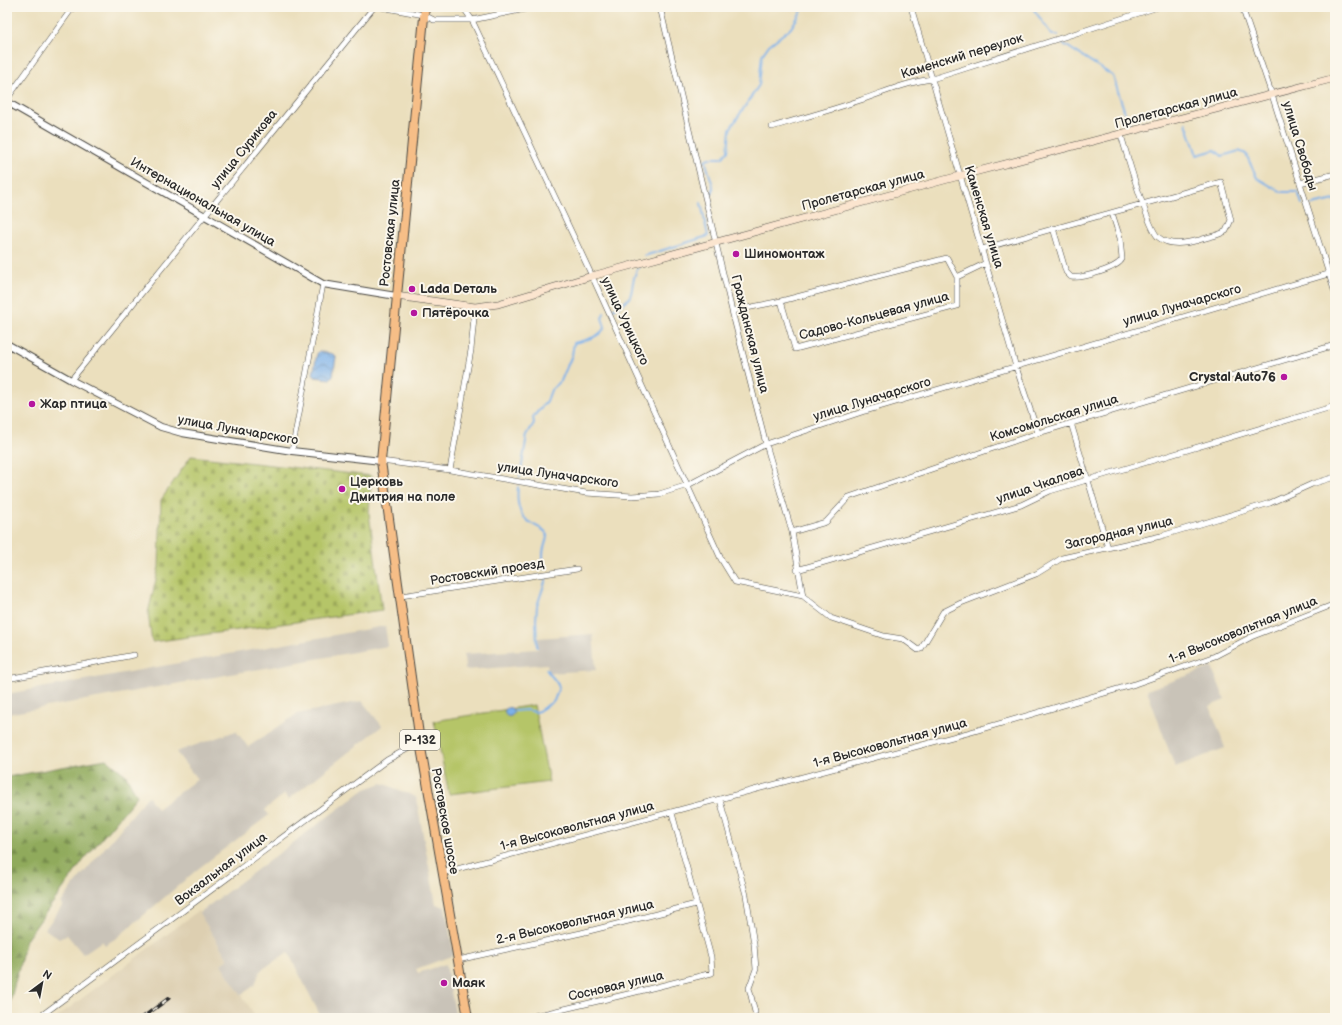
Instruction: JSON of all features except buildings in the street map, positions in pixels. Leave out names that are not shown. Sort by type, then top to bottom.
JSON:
[{"type":"main road","name":"Ростовская улица","points":[[381,461],[424,11]]},
{"type":"main road","name":"Пролетарская улица","points":[[396,296],[475,307],[498,304],[592,276],[959,176],[1272,96],[1335,78]]},
{"type":"main road","name":"Ростовское шоссе","points":[[381,461],[401,596],[420,742],[468,1018]]},
{"type":"street","points":[[7,99],[73,7]]},
{"type":"street","name":"улица Сурикова","points":[[71,380],[374,7]]},
{"type":"street","points":[[381,7],[424,11],[434,20],[472,20],[535,7]]},
{"type":"street","name":"улица Урицкого","points":[[463,7],[472,20],[592,276],[721,558],[735,582],[803,596]]},
{"type":"street","name":"Гражданская улица","points":[[660,7],[732,311],[766,444],[792,532],[797,570],[803,596]]},
{"type":"street","name":"Каменская улица","points":[[911,7],[959,176],[1016,367],[1038,433]]},
{"type":"street","name":"Каменский переулок","points":[[772,127],[862,100],[921,80],[932,79],[1158,7]]},
{"type":"street","name":"улица Свободы","points":[[1242,7],[1335,293]]},
{"type":"street","name":"Интернациональная улица","points":[[7,102],[323,284],[396,296]]},
{"type":"street","points":[[982,249],[1053,228],[1112,213],[1144,204],[1221,182],[1231,224],[1222,234],[1185,244],[1162,239],[1154,232],[1144,204],[1121,135]]},
{"type":"street","points":[[1300,182],[1335,174]]},
{"type":"street","points":[[1053,228],[1066,272],[1071,277],[1079,277],[1116,266],[1122,259],[1120,238],[1112,213]]},
{"type":"street","name":"Садово-Кольцевая улица","points":[[732,311],[781,302],[947,258],[957,277],[957,306],[795,350],[781,302]]},
{"type":"street","name":"Садово-Кольцевая улица","points":[[957,277],[986,263]]},
{"type":"street","name":"улица Луначарского","points":[[7,344],[71,380],[162,427],[182,434],[292,451],[450,470],[586,493],[632,496],[659,494],[688,485],[766,444],[865,411],[1335,272]]},
{"type":"street","points":[[292,451],[323,284]]},
{"type":"street","points":[[450,470],[471,350],[475,307]]},
{"type":"street","name":"Комсомольская улица","points":[[792,532],[826,522],[849,497],[1038,433],[1335,345]]},
{"type":"street","name":"улица Чкалова","points":[[797,570],[1021,505],[1050,490],[1335,406]]},
{"type":"street","points":[[1071,423],[1108,548]]},
{"type":"street","name":"Загородная улица","points":[[803,596],[831,618],[884,636],[904,639],[918,650],[921,650],[943,612],[961,603],[1036,574],[1062,558],[1161,536],[1255,507],[1312,484],[1335,477]]},
{"type":"street","name":"Ростовский проезд","points":[[401,596],[577,569]]},
{"type":"street","name":"1-я Высоковольтная улица","points":[[442,873],[672,813],[971,732],[1135,684],[1215,656],[1251,637],[1335,604]]},
{"type":"street","points":[[7,679],[134,655]]},
{"type":"street","name":"Вокзальная улица","points":[[38,1018],[387,760],[420,742]]},
{"type":"street","points":[[720,800],[746,895],[754,944],[756,969],[749,988],[755,1012]]},
{"type":"street","points":[[672,813],[696,904]]},
{"type":"street","name":"2-я Высоковольтная улица","points":[[458,960],[581,933],[696,904]]},
{"type":"street","name":"Сосновая улица","points":[[526,1018],[712,973],[711,957],[696,904]]},
{"type":"shaded area","points":[[385,626],[388,646],[7,714],[7,694]]},
{"type":"shaded area","points":[[593,634],[596,670],[548,673],[547,664],[465,670],[464,654],[538,649],[538,638]]},
{"type":"shaded area","points":[[1212,667],[1225,700],[1210,706],[1225,748],[1175,767],[1147,690]]},
{"type":"shaded area","points":[[362,701],[382,726],[289,799],[285,794],[267,808],[265,810],[269,815],[199,868],[118,937],[105,945],[102,941],[83,954],[67,935],[59,939],[45,929],[63,905],[61,903],[77,881],[148,796],[157,809],[197,779],[176,752],[236,731],[248,747],[297,714]]},
{"type":"shaded area","points":[[382,783],[416,797],[436,904],[445,907],[454,955],[416,969],[418,973],[446,964],[456,1018],[318,1018],[320,1015],[288,952],[260,971],[255,985],[241,995],[221,964],[228,959],[199,913],[365,789]]},
{"type":"shaded area","points":[[198,911],[228,959],[221,964],[254,1014],[248,1018],[56,1018]]},
{"type":"green space","points":[[191,456],[371,476],[369,513],[382,610],[152,642],[148,613],[159,567],[161,500]]},
{"type":"green space","points":[[534,705],[549,782],[449,794],[434,721]]},
{"type":"green space","points":[[106,759],[126,775],[137,796],[83,861],[26,940],[7,1014],[7,777]]},
{"type":"water","points":[[319,351],[333,354],[336,357],[333,376],[330,379],[315,377],[313,374]]},
{"type":"water","points":[[507,708],[511,708],[513,712],[511,716],[507,716],[505,714],[505,710]]},
{"type":"waterway","points":[[709,196],[713,193],[713,186],[705,160],[709,158],[722,158],[728,151],[730,129],[759,85],[762,55],[769,45],[791,28],[804,7]]},
{"type":"waterway","points":[[1032,7],[1052,35],[1058,35]]},
{"type":"waterway","points":[[1062,43],[1113,76],[1128,122],[1132,126],[1182,115]]},
{"type":"waterway","points":[[1186,123],[1197,155],[1215,150],[1222,156],[1239,151],[1246,154],[1257,178],[1281,192],[1298,192],[1302,204]]},
{"type":"waterway","points":[[1312,205],[1335,200]]},
{"type":"waterway","points":[[644,256],[708,236],[701,203]]},
{"type":"waterway","points":[[613,309],[622,304],[630,296],[638,268]]},
{"type":"waterway","points":[[520,477],[527,435],[534,423],[533,417],[547,401],[551,390],[561,381],[572,355],[574,343],[588,340],[596,336],[605,327],[602,318],[604,313]]},
{"type":"waterway","points":[[518,487],[518,501],[520,511],[524,518],[530,523],[541,528],[547,535],[543,552],[544,569]]},
{"type":"waterway","points":[[537,647],[537,606],[546,579]]},
{"type":"waterway","points":[[514,711],[526,710],[537,712],[554,701],[559,687],[546,669]]},
{"type":"railway","points":[[142,1018],[169,998]]},
{"type":"place","name":"Шиномонтаж","points":[[736,254]]},
{"type":"place","name":"Lada Dеталь","points":[[412,289]]},
{"type":"place","name":"Пятёрочка","points":[[414,313]]},
{"type":"place","name":"Crystal Auto76","points":[[1284,377]]},
{"type":"place","name":"Жар птица","points":[[32,404]]},
{"type":"place","name":"Церковь Дмитрия на поле","points":[[342,489]]},
{"type":"place","name":"Маяк","points":[[444,983]]}]
